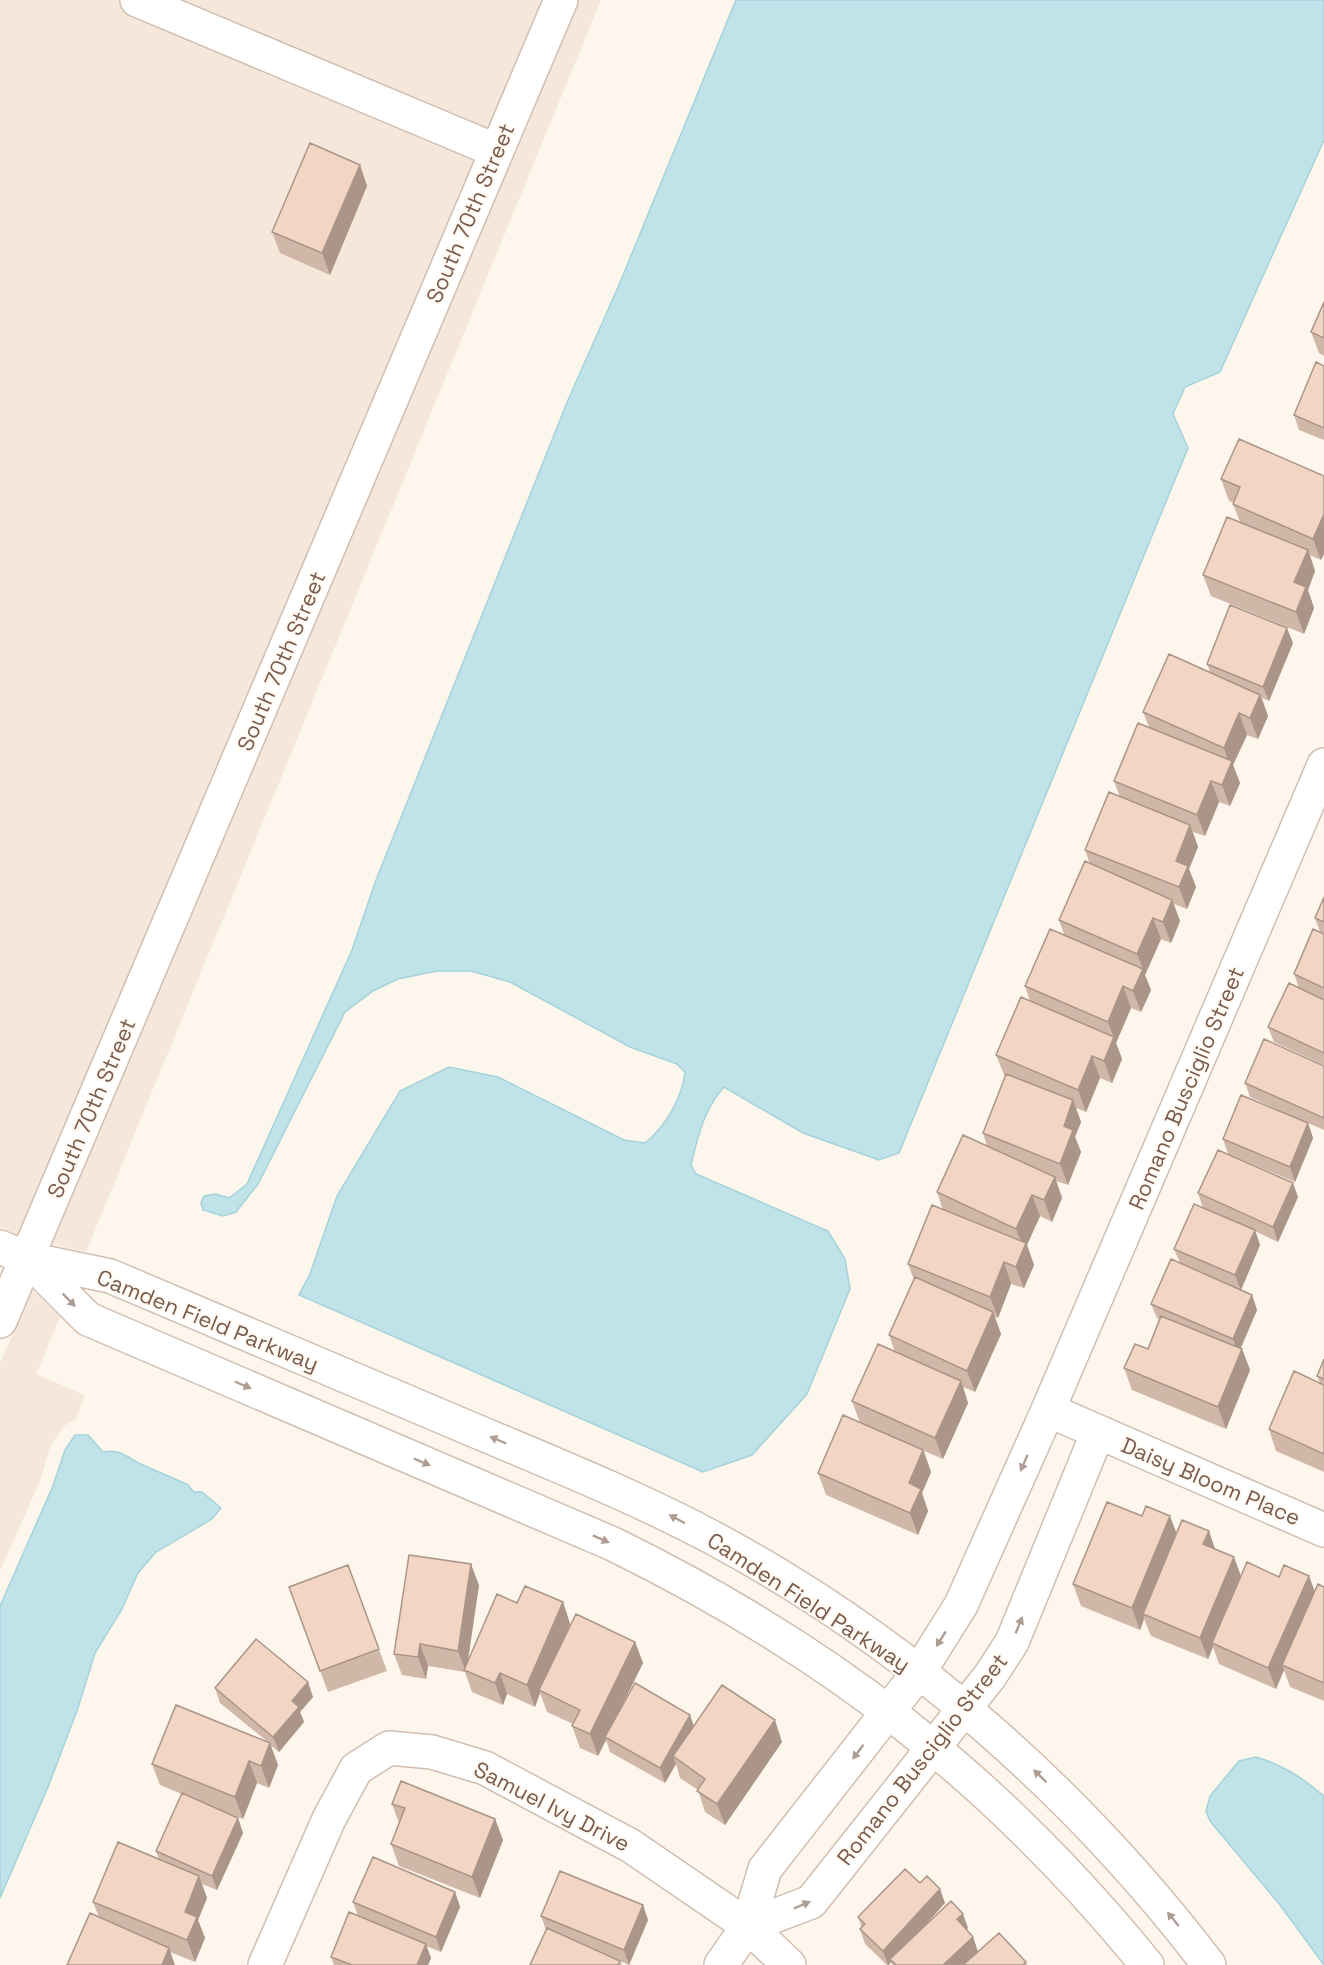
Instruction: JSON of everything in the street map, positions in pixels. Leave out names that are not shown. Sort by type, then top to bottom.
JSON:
[{"type":"street","points":[[137,0],[497,151]]},
{"type":"street","name":"South 70th Street","points":[[0,1321],[14,1253],[561,0]]},
{"type":"street","name":"Romano Busciglio Street","points":[[721,1965],[748,1926],[765,1869],[919,1672],[961,1605],[1048,1410],[1324,765]]},
{"type":"street","name":"Camden Field Parkway","points":[[14,1253],[110,1276],[665,1513],[779,1577],[919,1672],[1019,1756],[1129,1867],[1209,1965]]},
{"type":"street","name":"Camden Field Parkway","points":[[14,1253],[88,1319],[613,1544],[757,1622],[890,1711],[934,1746],[1065,1869],[1147,1965]]},
{"type":"street","points":[[1048,1410],[1098,1432]]},
{"type":"street","name":"Romano Busciglio Street","points":[[748,1926],[811,1902],[964,1709],[1012,1642],[1098,1432]]},
{"type":"street","name":"Daisy Bloom Place","points":[[1098,1432],[1324,1530]]},
{"type":"street","name":"Samuel Ivy Drive","points":[[265,1965],[329,1819],[356,1769],[389,1748],[432,1752],[485,1768],[631,1846],[748,1926],[789,1965]]},
{"type":"shaded area","points":[[0,0],[542,0],[19,1235],[0,1227]]},
{"type":"shaded area","points":[[579,0],[601,0],[86,1252],[52,1244]]},
{"type":"shaded area","points":[[32,1290],[60,1317],[36,1374],[85,1395],[76,1419],[64,1426],[50,1447],[40,1481],[0,1571],[0,1363]]},
{"type":"water","points":[[736,0],[1324,0],[1324,140],[1220,372],[1185,387],[1173,414],[1188,448],[899,1153],[879,1160],[803,1133],[724,1087],[711,1104],[699,1133],[691,1165],[696,1174],[828,1231],[845,1259],[850,1289],[807,1394],[752,1455],[703,1472],[299,1295],[310,1274],[337,1196],[400,1091],[449,1067],[498,1077],[624,1140],[645,1143],[660,1128],[677,1101],[685,1072],[677,1064],[630,1047],[510,982],[471,971],[437,971],[398,979],[373,991],[345,1012],[258,1184],[236,1212],[223,1216],[203,1210],[201,1203],[204,1196],[216,1194],[229,1198],[247,1184],[352,950],[376,880],[568,400],[619,285]]},
{"type":"water","points":[[75,1435],[88,1435],[103,1452],[119,1453],[188,1485],[194,1492],[202,1492],[221,1508],[212,1519],[156,1552],[138,1573],[122,1609],[95,1653],[78,1708],[48,1787],[0,1898],[0,1606],[53,1486],[65,1450]]},
{"type":"water","points":[[1256,1757],[1292,1773],[1324,1796],[1324,1965],[1280,1905],[1210,1821],[1206,1811],[1210,1796],[1239,1761]]},
{"type":"building","points":[[310,143],[360,165],[322,253],[272,232]]},
{"type":"building","points":[[1324,302],[1324,338],[1311,332]]},
{"type":"building","points":[[1316,362],[1324,366],[1324,428],[1294,415]]},
{"type":"building","points":[[1239,439],[1324,476],[1324,514],[1313,539],[1233,504],[1240,487],[1221,479]]},
{"type":"building","points":[[1227,517],[1308,550],[1294,582],[1306,587],[1296,612],[1203,575]]},
{"type":"building","points":[[1230,605],[1287,628],[1263,687],[1207,664]]},
{"type":"building","points":[[1169,654],[1260,695],[1250,718],[1239,713],[1224,748],[1143,712]]},
{"type":"building","points":[[1138,723],[1232,761],[1222,785],[1211,781],[1197,815],[1114,781]]},
{"type":"building","points":[[1109,792],[1190,825],[1176,861],[1188,866],[1179,887],[1085,850]]},
{"type":"building","points":[[1085,861],[1172,900],[1163,922],[1153,918],[1137,954],[1059,920]]},
{"type":"building","points":[[1324,897],[1324,922],[1315,918]]},
{"type":"building","points":[[1050,929],[1143,969],[1133,991],[1123,986],[1108,1022],[1025,986]]},
{"type":"building","points":[[1313,929],[1324,934],[1324,988],[1294,974]]},
{"type":"building","points":[[1289,983],[1324,1000],[1324,1053],[1268,1027]]},
{"type":"building","points":[[1021,997],[1114,1037],[1104,1061],[1092,1056],[1078,1090],[996,1055]]},
{"type":"building","points":[[1264,1039],[1324,1066],[1324,1118],[1245,1083]]},
{"type":"building","points":[[1006,1074],[1073,1100],[1064,1126],[1073,1130],[1060,1164],[983,1133]]},
{"type":"building","points":[[1241,1095],[1308,1123],[1290,1167],[1223,1139]]},
{"type":"building","points":[[963,1135],[1055,1177],[1044,1200],[1032,1195],[1016,1229],[937,1192]]},
{"type":"building","points":[[1218,1150],[1293,1183],[1273,1227],[1198,1193]]},
{"type":"building","points":[[1194,1204],[1255,1230],[1235,1275],[1174,1249]]},
{"type":"building","points":[[932,1205],[1026,1243],[1016,1267],[1004,1262],[990,1297],[908,1264]]},
{"type":"building","points":[[1171,1259],[1252,1295],[1233,1339],[1151,1304]]},
{"type":"building","points":[[915,1277],[993,1312],[967,1371],[889,1335]]},
{"type":"building","points":[[1161,1316],[1242,1349],[1218,1407],[1124,1368],[1135,1344],[1148,1349]]},
{"type":"building","points":[[878,1344],[961,1381],[935,1438],[852,1401]]},
{"type":"building","points":[[1324,1359],[1324,1379],[1317,1376]]},
{"type":"building","points":[[1294,1371],[1324,1385],[1324,1454],[1269,1429]]},
{"type":"building","points":[[843,1415],[923,1450],[909,1483],[921,1489],[910,1513],[818,1473]]},
{"type":"building","points":[[1107,1502],[1142,1516],[1146,1506],[1170,1516],[1132,1608],[1073,1584]]},
{"type":"building","points":[[1182,1520],[1209,1531],[1203,1544],[1234,1557],[1200,1638],[1143,1614]]},
{"type":"building","points":[[409,1555],[471,1564],[458,1651],[420,1644],[418,1657],[394,1654]]},
{"type":"building","points":[[1247,1562],[1279,1577],[1284,1565],[1309,1576],[1268,1668],[1212,1643]]},
{"type":"building","points":[[348,1565],[379,1649],[320,1671],[289,1587]]},
{"type":"building","points":[[1318,1584],[1324,1587],[1324,1683],[1282,1665]]},
{"type":"building","points":[[525,1586],[563,1602],[527,1685],[500,1673],[495,1683],[464,1670],[497,1594],[517,1603]]},
{"type":"building","points":[[576,1614],[635,1642],[590,1734],[572,1726],[580,1710],[539,1690]]},
{"type":"building","points":[[256,1639],[308,1682],[292,1701],[299,1707],[273,1737],[215,1688]]},
{"type":"building","points":[[635,1683],[690,1715],[660,1768],[605,1737]]},
{"type":"building","points":[[722,1685],[775,1720],[717,1804],[697,1791],[705,1779],[673,1756]]},
{"type":"building","points":[[176,1705],[270,1743],[261,1766],[249,1761],[235,1797],[152,1764]]},
{"type":"building","points":[[401,1781],[495,1819],[472,1877],[391,1844],[405,1808],[392,1804]]},
{"type":"building","points":[[182,1793],[238,1818],[212,1876],[156,1851]]},
{"type":"building","points":[[118,1842],[199,1876],[185,1912],[197,1917],[187,1940],[93,1902]]},
{"type":"building","points":[[373,1857],[455,1892],[436,1937],[353,1902]]},
{"type":"building","points":[[905,1869],[920,1883],[927,1876],[940,1889],[883,1951],[860,1929],[865,1924],[858,1917]]},
{"type":"building","points":[[560,1871],[643,1905],[624,1950],[541,1916]]},
{"type":"building","points":[[951,1901],[963,1914],[957,1919],[973,1937],[943,1965],[896,1965],[890,1959]]},
{"type":"building","points":[[349,1912],[426,1944],[417,1965],[352,1965],[331,1957]]},
{"type":"building","points":[[90,1913],[169,1948],[162,1965],[67,1965]]},
{"type":"building","points":[[547,1928],[620,1961],[618,1965],[530,1965]]},
{"type":"building","points":[[999,1933],[1026,1962],[1023,1965],[963,1965]]}]
